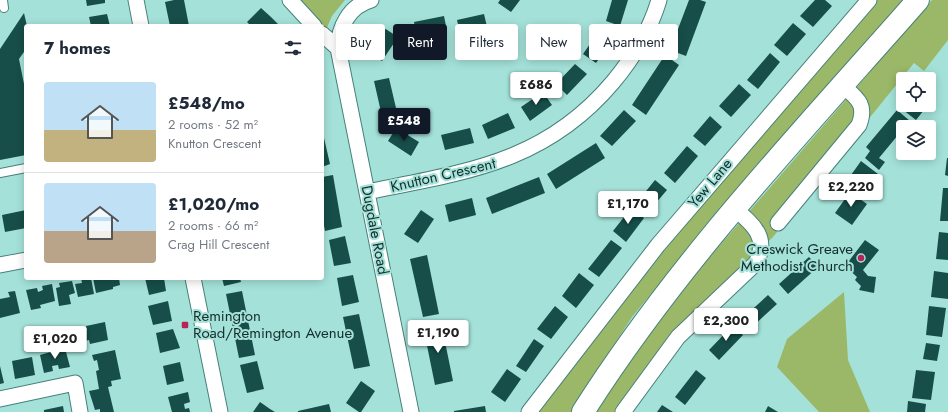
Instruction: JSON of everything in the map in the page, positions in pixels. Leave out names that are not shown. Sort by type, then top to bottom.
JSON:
[{"type":"main road","points":[[583,412],[640,326],[735,209],[918,0]]},
{"type":"street","points":[[136,0],[141,24]]},
{"type":"street","points":[[290,0],[312,24]]},
{"type":"street","name":"Dugdale Road","points":[[344,24],[357,7],[368,0]]},
{"type":"street","name":"Knutton Crescent","points":[[367,192],[463,172],[500,162],[535,147],[568,126],[599,99],[622,70],[644,38],[659,0]]},
{"type":"street","name":"Yew Lane","points":[[529,412],[658,245],[869,0]]},
{"type":"street","points":[[324,36],[336,46]]},
{"type":"street","name":"Dugdale Road","points":[[340,60],[411,412]]},
{"type":"street","points":[[778,223],[859,125],[862,117],[862,108],[859,101],[842,85]]},
{"type":"street","points":[[623,412],[673,342],[756,263],[762,247],[761,239],[747,219],[735,209]]},
{"type":"street","points":[[0,265],[24,260]]},
{"type":"street","points":[[192,280],[220,412]]},
{"type":"street","points":[[0,398],[75,383],[80,412]]},
{"type":"lane","points":[[0,173],[24,168]]},
{"type":"green space","points":[[295,0],[345,0],[332,16],[325,32],[324,24],[317,24]]},
{"type":"green space","points":[[875,0],[903,0],[740,186],[632,317],[571,412],[537,412],[703,203]]},
{"type":"green space","points":[[932,0],[948,0],[948,40],[924,71],[914,63],[907,72],[896,72],[896,85],[773,237],[735,274],[617,412],[593,412],[683,288]]},
{"type":"green space","points":[[844,292],[848,360],[870,412],[819,412],[777,367],[787,339]]},
{"type":"building","points":[[86,0],[105,0],[105,3],[87,6]]},
{"type":"building","points":[[184,0],[189,24],[170,24],[165,2]]},
{"type":"building","points":[[500,0],[520,0],[511,12],[498,3]]},
{"type":"building","points":[[612,0],[628,0],[621,24],[614,24],[606,21]]},
{"type":"building","points":[[689,0],[700,0],[706,2],[686,56],[678,53],[678,29]]},
{"type":"building","points":[[815,0],[825,0],[832,6],[813,27],[800,16]]},
{"type":"building","points":[[261,8],[278,24],[249,24],[247,22]]},
{"type":"building","points":[[24,13],[27,24],[24,24],[24,52],[19,59],[24,84],[24,155],[0,160],[0,49]]},
{"type":"building","points":[[107,14],[110,24],[91,24],[89,17]]},
{"type":"building","points":[[484,14],[486,24],[458,24],[457,20]]},
{"type":"building","points":[[444,16],[446,24],[414,24],[414,22]]},
{"type":"building","points":[[793,23],[806,34],[787,56],[774,45]]},
{"type":"building","points":[[385,29],[393,34],[393,44],[385,56]]},
{"type":"building","points":[[589,45],[589,58],[583,54]]},
{"type":"building","points":[[770,53],[780,62],[758,89],[747,80]]},
{"type":"building","points":[[662,60],[672,60],[679,65],[646,115],[632,105]]},
{"type":"building","points":[[575,64],[587,74],[567,95],[556,84]]},
{"type":"building","points":[[389,78],[396,108],[381,112],[374,81]]},
{"type":"building","points":[[739,84],[751,95],[731,117],[719,106]]},
{"type":"building","points":[[543,92],[552,105],[530,121],[521,107]]},
{"type":"building","points":[[624,110],[636,121],[612,146],[600,136]]},
{"type":"building","points":[[896,111],[899,112],[909,120],[896,120],[896,137],[879,158],[885,162],[879,170],[865,158],[870,151],[866,147]]},
{"type":"building","points":[[906,112],[922,112],[916,120]]},
{"type":"building","points":[[508,113],[515,128],[488,139],[482,125]]},
{"type":"building","points":[[710,116],[722,127],[705,146],[693,136]]},
{"type":"building","points":[[396,128],[419,142],[411,156],[388,141]]},
{"type":"building","points":[[470,128],[474,143],[445,150],[441,135]]},
{"type":"building","points":[[324,138],[330,164],[324,166]]},
{"type":"building","points":[[596,143],[605,158],[556,189],[547,174]]},
{"type":"building","points":[[687,146],[698,156],[675,183],[664,173]]},
{"type":"building","points":[[948,158],[948,176],[945,175]]},
{"type":"building","points":[[861,161],[878,174],[870,185],[876,189],[869,199],[846,182]]},
{"type":"building","points":[[333,175],[342,227],[325,231],[324,226],[324,177]]},
{"type":"building","points":[[539,177],[545,193],[492,214],[486,198]]},
{"type":"building","points":[[655,180],[667,190],[649,211],[638,201]]},
{"type":"building","points":[[943,188],[948,188],[948,221],[940,221]]},
{"type":"building","points":[[850,192],[867,204],[852,225],[835,213]]},
{"type":"building","points":[[472,198],[476,215],[449,222],[445,205]]},
{"type":"building","points":[[631,208],[644,218],[626,242],[613,231]]},
{"type":"building","points":[[24,210],[24,228],[5,232],[2,215]]},
{"type":"building","points":[[421,210],[434,219],[418,243],[404,234]]},
{"type":"building","points":[[939,232],[948,233],[948,260],[936,259]]},
{"type":"building","points":[[345,236],[351,263],[334,266],[329,240]]},
{"type":"building","points":[[611,240],[622,248],[599,277],[588,269]]},
{"type":"building","points":[[865,240],[879,250],[863,270],[868,276],[876,277],[874,293],[859,290],[861,286],[855,280],[857,277],[845,266]]},
{"type":"building","points":[[427,255],[439,314],[423,317],[410,259]]},
{"type":"building","points":[[809,257],[818,267],[788,294],[779,284]]},
{"type":"building","points":[[934,271],[948,273],[948,299],[931,297]]},
{"type":"building","points":[[579,273],[594,285],[576,308],[562,296]]},
{"type":"building","points":[[353,275],[359,302],[342,306],[337,278]]},
{"type":"building","points":[[81,280],[91,280],[94,294],[78,297],[75,284],[82,283]]},
{"type":"building","points":[[93,280],[119,280],[120,285],[113,287],[113,289],[96,293]]},
{"type":"building","points":[[145,280],[164,280],[166,291],[149,295]]},
{"type":"building","points":[[222,280],[240,280],[241,282],[224,286]]},
{"type":"building","points":[[72,281],[75,293],[69,295],[71,304],[59,306],[56,288],[60,287],[59,283]]},
{"type":"building","points":[[52,284],[55,301],[40,305],[41,308],[31,310],[26,290],[37,288],[38,292],[43,290],[42,286]]},
{"type":"building","points":[[15,291],[20,313],[0,318],[0,299],[10,297],[8,292]]},
{"type":"building","points":[[242,291],[255,355],[239,358],[226,294]]},
{"type":"building","points":[[768,295],[777,304],[753,326],[745,316]]},
{"type":"building","points":[[168,301],[172,321],[153,325],[148,306]]},
{"type":"building","points":[[555,306],[568,317],[551,339],[537,329]]},
{"type":"building","points":[[929,306],[946,308],[942,337],[926,335]]},
{"type":"building","points":[[359,314],[370,366],[354,369],[343,317]]},
{"type":"building","points":[[105,322],[108,340],[90,344],[89,340],[85,341],[83,330],[87,330],[86,326]]},
{"type":"building","points":[[441,322],[453,381],[435,385],[423,326]]},
{"type":"building","points":[[733,325],[743,335],[719,360],[709,350]]},
{"type":"building","points":[[173,329],[180,348],[160,353],[156,333]]},
{"type":"building","points":[[534,339],[544,346],[526,372],[516,366]]},
{"type":"building","points":[[926,343],[940,345],[937,361],[923,359]]},
{"type":"building","points":[[65,348],[70,367],[59,369],[58,365],[52,366],[53,371],[44,373],[40,355]]},
{"type":"building","points":[[115,350],[121,379],[111,381],[112,386],[108,387],[114,412],[100,412],[100,409],[95,410],[89,391],[99,389],[96,371],[99,370],[97,360],[94,361],[92,355]]},
{"type":"building","points":[[32,357],[35,375],[15,379],[12,361]]},
{"type":"building","points":[[257,361],[264,389],[247,393],[240,365]]},
{"type":"building","points":[[180,362],[184,381],[167,385],[163,366]]},
{"type":"building","points":[[0,366],[4,383],[0,384]]},
{"type":"building","points":[[507,369],[521,379],[505,402],[491,392]]},
{"type":"building","points":[[696,370],[706,378],[685,405],[675,397]]},
{"type":"building","points":[[916,370],[935,372],[931,400],[912,398]]},
{"type":"building","points":[[361,381],[375,391],[361,412],[359,412],[346,403]]},
{"type":"building","points":[[188,392],[190,402],[184,404],[185,409],[189,408],[190,412],[172,412],[168,397]]},
{"type":"building","points":[[908,401],[926,404],[925,412],[907,412]]},
{"type":"building","points":[[260,402],[270,409],[275,412],[253,412]]},
{"type":"building","points":[[329,404],[331,412],[298,412],[298,411]]},
{"type":"building","points":[[662,405],[673,412],[657,412]]},
{"type":"building","points":[[63,406],[64,412],[44,412],[44,410]]},
{"type":"building","points":[[485,406],[486,412],[454,412],[454,411]]},
{"type":"building","points":[[768,406],[778,412],[765,412]]},
{"type":"place","name":"Creswick Greave Methodist Church","points":[[861,258]]},
{"type":"place","name":"Remington Road/Remington Avenue","points":[[185,325]]}]
